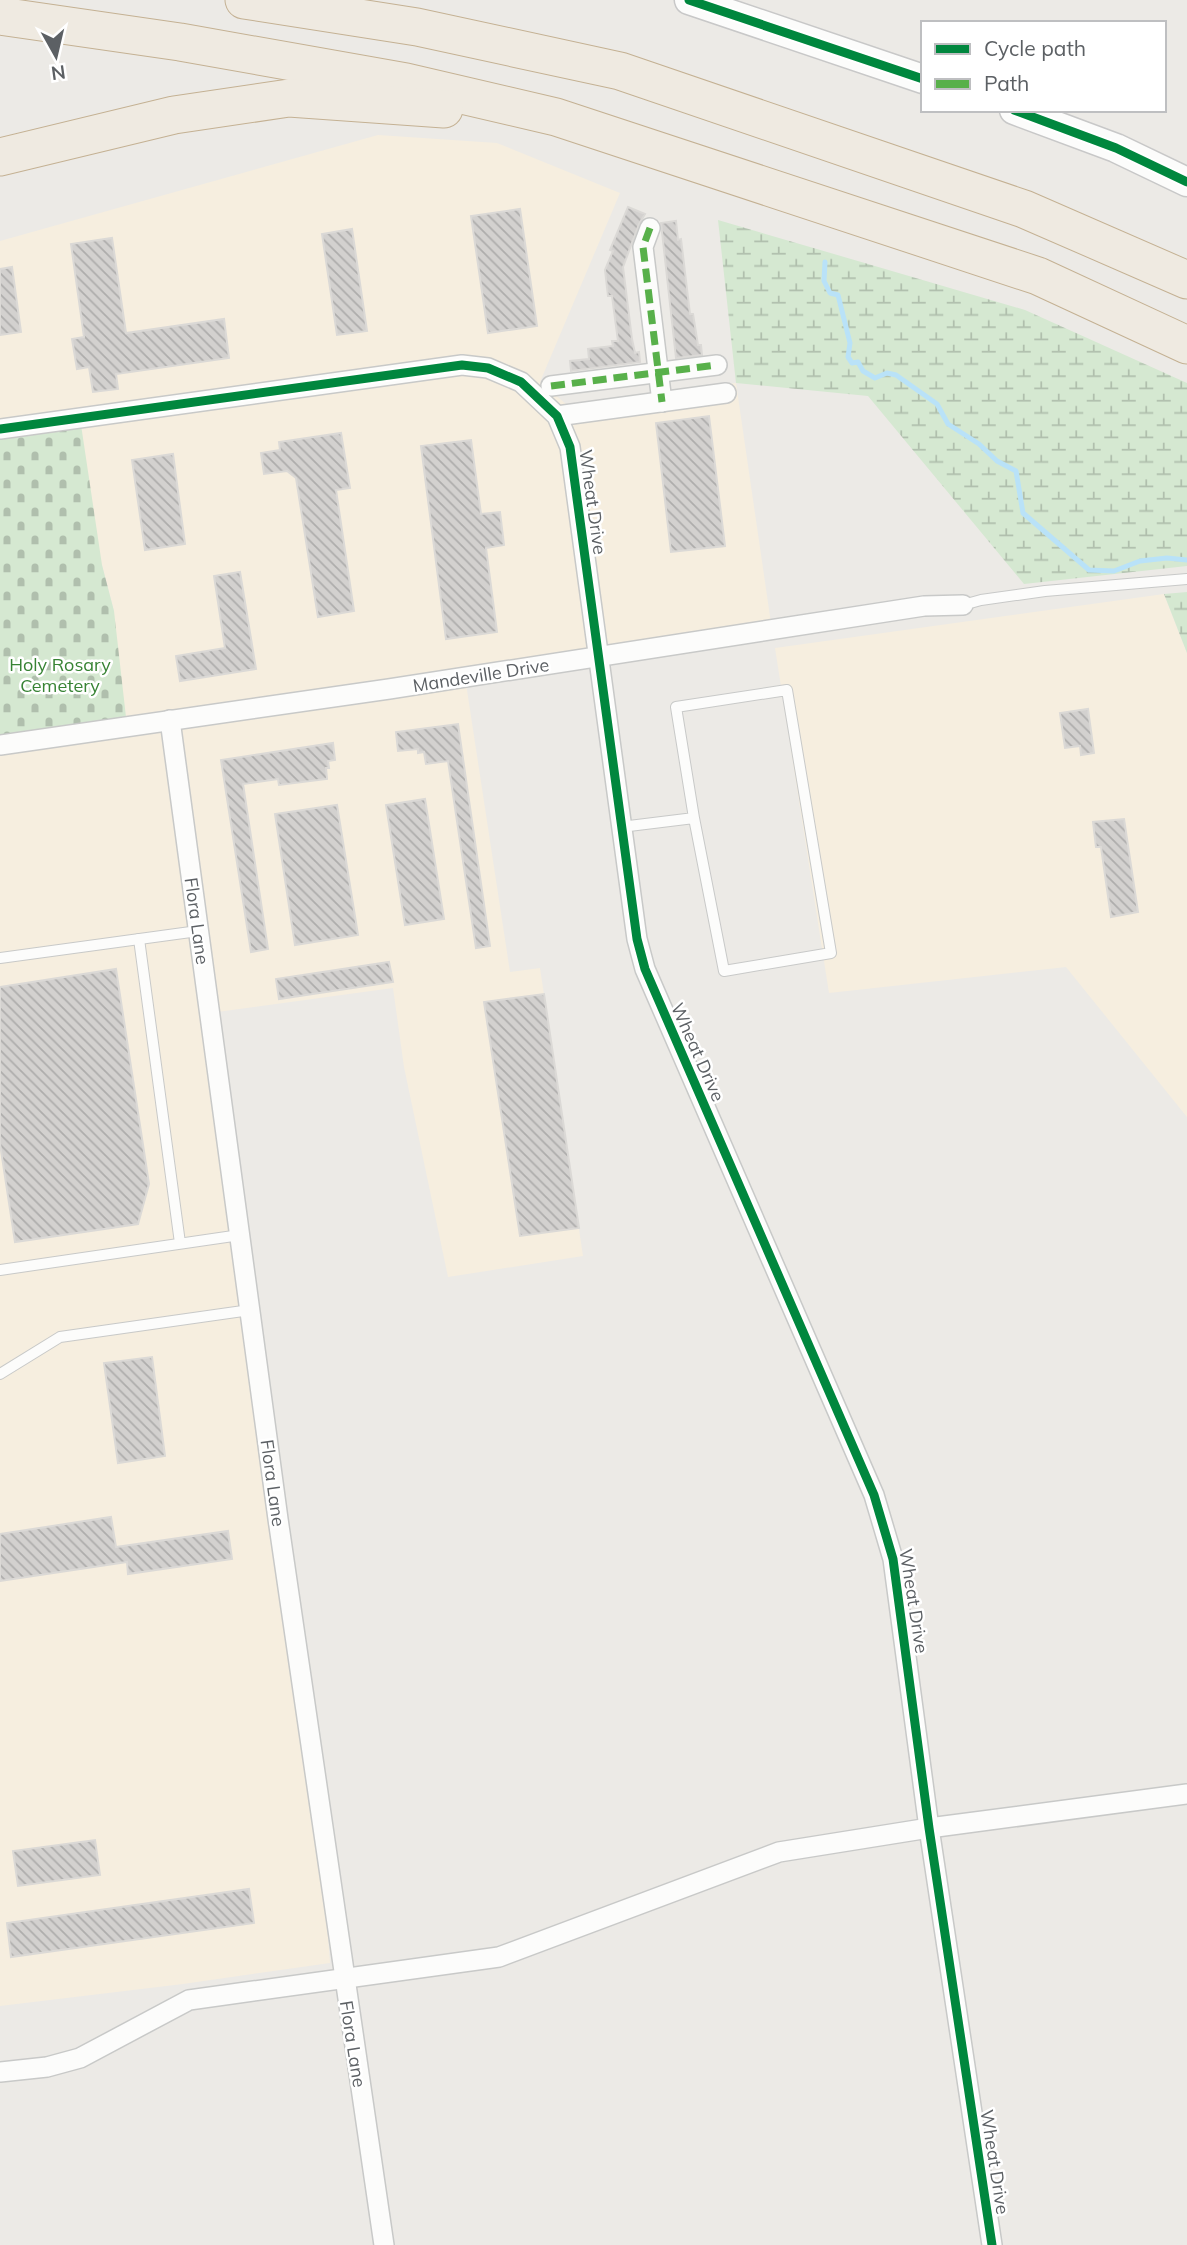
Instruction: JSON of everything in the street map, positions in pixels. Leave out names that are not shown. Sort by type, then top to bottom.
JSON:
[{"type":"highway","points":[[244,0],[417,27],[620,71]]},
{"type":"highway","points":[[384,0],[620,71],[1024,209],[1187,280]]},
{"type":"highway","points":[[0,16],[180,42],[406,82],[556,117],[1038,276],[1187,345]]},
{"type":"highway","points":[[0,156],[174,115],[289,99],[449,110],[706,167]]},
{"type":"main road","points":[[689,0],[921,78]]},
{"type":"main road","points":[[1019,112],[1116,148],[1187,182]]},
{"type":"street","points":[[650,228],[643,247],[662,402]]},
{"type":"street","name":"Wheat Drive","points":[[0,429],[462,365],[488,368],[521,382],[557,416],[570,447],[621,828],[637,939],[645,969],[874,1495],[893,1559],[929,1828],[992,2245]]},
{"type":"street","points":[[551,386],[717,365]]},
{"type":"street","points":[[557,416],[726,393]]},
{"type":"street","name":"Mandeville Drive","points":[[0,745],[924,606],[963,605]]},
{"type":"street","name":"Flora Lane","points":[[170,720],[343,1978],[384,2245]]},
{"type":"street","points":[[0,2072],[47,2067],[80,2058],[189,2000],[499,1957],[779,1852],[929,1828],[1187,1794]]},
{"type":"lane","points":[[963,605],[1045,591],[1187,579]]},
{"type":"lane","points":[[787,690],[831,953],[724,971],[694,818],[676,707],[787,690]]},
{"type":"lane","points":[[621,828],[694,818]]},
{"type":"lane","points":[[0,958],[198,931]]},
{"type":"lane","points":[[139,939],[180,1244]]},
{"type":"lane","points":[[0,1270],[240,1235]]},
{"type":"lane","points":[[0,1374],[60,1337],[250,1310]]},
{"type":"shaded area","points":[[378,135],[497,143],[620,193],[540,382],[566,404],[736,383],[772,630],[465,677],[510,972],[540,968],[583,1256],[448,1277],[404,1067],[393,988],[210,1013],[325,1898],[330,1963],[0,2006],[0,745],[114,611],[102,565],[0,429],[0,241]]},
{"type":"shaded area","points":[[1164,594],[1187,653],[1187,1117],[1066,967],[829,993],[775,648]]},
{"type":"green space","points":[[718,220],[1025,310],[1187,383],[1187,566],[1024,584],[868,396],[736,383]]},
{"type":"green space","name":"Holy Rosary Cemetery","points":[[80,418],[102,565],[114,611],[127,726],[0,745],[0,429]]},
{"type":"green space","points":[[1187,592],[1187,653],[1164,594]]},
{"type":"building","points":[[628,207],[645,214],[623,267],[632,339],[635,353],[639,352],[640,362],[571,371],[570,361],[589,359],[588,349],[613,346],[612,341],[618,341],[612,296],[608,296],[605,270],[613,251],[610,250]]},
{"type":"building","points":[[520,209],[537,326],[488,333],[471,216]]},
{"type":"building","points":[[676,221],[678,240],[681,239],[690,314],[693,314],[702,355],[676,358],[661,223]]},
{"type":"building","points":[[352,229],[367,331],[337,335],[322,234]]},
{"type":"building","points":[[112,238],[126,333],[224,319],[229,358],[116,374],[118,389],[93,392],[89,367],[77,369],[72,339],[84,337],[71,244]]},
{"type":"building","points":[[12,267],[21,332],[0,335],[0,269]]},
{"type":"building","points":[[709,416],[725,546],[671,552],[656,423]]},
{"type":"building","points":[[341,433],[350,488],[336,490],[354,611],[318,617],[296,478],[287,471],[264,474],[261,453],[280,450],[279,442]]},
{"type":"building","points":[[471,440],[481,514],[500,512],[504,545],[486,548],[497,632],[446,639],[421,446]]},
{"type":"building","points":[[173,454],[185,544],[145,550],[132,460]]},
{"type":"building","points":[[240,572],[256,669],[180,681],[176,656],[225,648],[214,576]]},
{"type":"building","points":[[1088,709],[1094,753],[1081,755],[1080,746],[1065,748],[1060,713]]},
{"type":"building","points":[[458,724],[490,946],[476,948],[448,761],[426,764],[424,752],[418,753],[418,749],[398,751],[396,732]]},
{"type":"building","points":[[333,743],[335,760],[328,761],[327,779],[279,785],[278,779],[243,784],[268,949],[251,952],[221,760]]},
{"type":"building","points":[[425,799],[444,919],[405,925],[386,805]]},
{"type":"building","points":[[337,805],[358,935],[295,945],[275,814]]},
{"type":"building","points":[[1124,819],[1138,912],[1111,917],[1101,847],[1096,847],[1093,822]]},
{"type":"building","points":[[389,962],[393,982],[279,999],[276,979]]},
{"type":"building","points":[[116,969],[149,1184],[138,1224],[15,1242],[0,1144],[0,987]]},
{"type":"building","points":[[544,994],[579,1228],[520,1236],[484,1002]]},
{"type":"building","points":[[152,1357],[165,1456],[118,1463],[104,1363]]},
{"type":"building","points":[[111,1517],[116,1547],[228,1531],[232,1559],[128,1574],[127,1562],[0,1581],[0,1534]]},
{"type":"building","points":[[95,1840],[100,1875],[18,1886],[13,1851]]},
{"type":"building","points":[[249,1889],[254,1923],[11,1957],[7,1923]]},
{"type":"waterway","points":[[825,262],[824,281],[830,293],[838,295],[850,343],[848,357],[852,363],[858,362],[863,371],[875,378],[887,373],[896,375],[937,404],[948,424],[979,444],[997,461],[1016,471],[1023,513],[1089,570],[1114,571],[1140,561],[1167,558],[1187,560]]},
{"type":"marked path","points":[[650,228],[643,247],[662,402]]},
{"type":"marked path","points":[[551,386],[717,365]]},
{"type":"cycle path","points":[[689,0],[921,78]]},
{"type":"cycle path","points":[[1019,112],[1116,148],[1187,182]]},
{"type":"cycle path","points":[[0,429],[462,365],[488,368],[521,382],[557,416],[570,447],[637,939],[645,969],[874,1495],[893,1559],[929,1828],[992,2245]]}]
